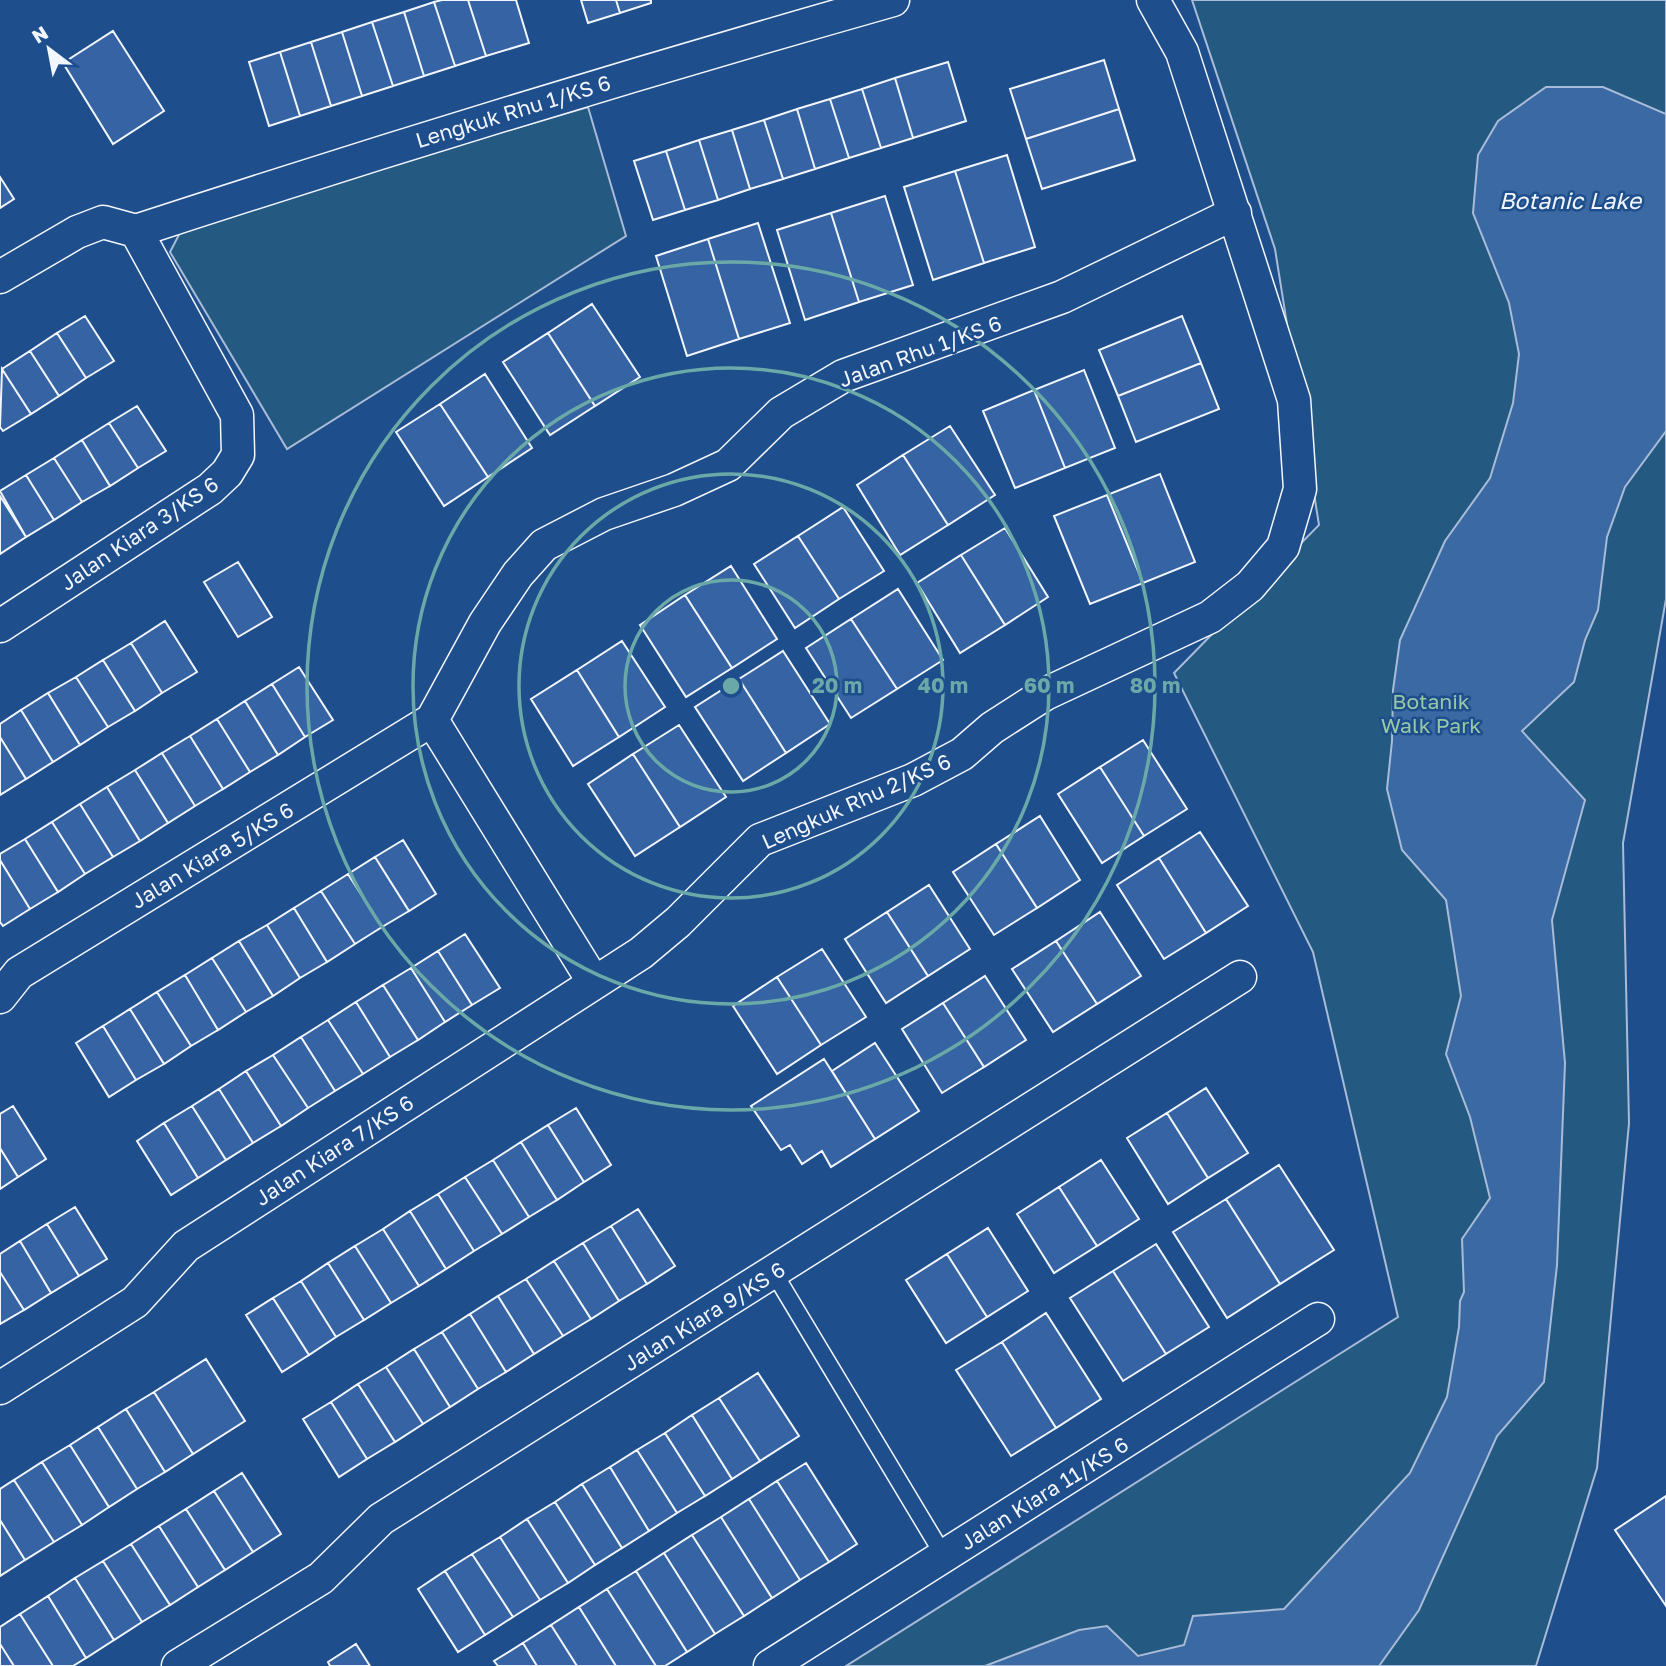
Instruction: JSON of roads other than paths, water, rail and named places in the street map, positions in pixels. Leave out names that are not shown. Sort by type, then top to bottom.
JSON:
[{"type":"street","name":"Lengkuk Rhu 1/KS 6","points":[[136,231],[391,148],[671,63],[894,0]]},
{"type":"street","points":[[1153,0],[1182,52],[1235,213]]},
{"type":"street","name":"Jalan Rhu 1/KS 6","points":[[432,720],[485,624],[518,574],[544,545],[604,514],[674,490],[728,465],[781,413],[843,376],[1051,302],[1235,213]]},
{"type":"street","name":"Lengkuk Rhu 2/KS 6","points":[[678,922],[760,839],[913,780],[961,754],[992,727],[1045,694],[1210,617],[1250,586],[1283,547],[1300,489],[1294,400],[1235,213]]},
{"type":"street","points":[[0,277],[77,232],[103,222],[136,231]]},
{"type":"street","name":"Jalan Kiara 3/KS 6","points":[[0,626],[210,489],[227,472],[238,455],[237,415],[136,231]]},
{"type":"street","points":[[432,720],[593,981]]},
{"type":"street","name":"Jalan Kiara 5/KS 6","points":[[0,998],[19,972],[432,720]]},
{"type":"street","name":"Jalan Kiara 7/KS 6","points":[[0,1388],[135,1302],[187,1246],[593,981],[641,953],[678,922]]},
{"type":"street","name":"Jalan Kiara 9/KS 6","points":[[177,1666],[321,1578],[381,1519],[1240,977]]},
{"type":"street","name":"Jalan Kiara 11/KS 6","points":[[770,1666],[1318,1319]]},
{"type":"lane","points":[[774,1273],[944,1556]]},
{"type":"water","name":"Botanic Lake","points":[[1546,87],[1603,87],[1666,114],[1666,431],[1625,487],[1607,537],[1598,610],[1585,640],[1574,682],[1522,731],[1585,800],[1552,920],[1565,1063],[1557,1265],[1544,1382],[1497,1436],[1419,1610],[1379,1666],[985,1666],[1079,1630],[1107,1626],[1138,1656],[1184,1645],[1193,1616],[1284,1609],[1410,1473],[1447,1397],[1459,1327],[1460,1301],[1464,1292],[1462,1239],[1490,1198],[1470,1117],[1446,1054],[1461,996],[1446,900],[1402,850],[1387,789],[1393,690],[1400,640],[1445,541],[1490,478],[1513,403],[1519,354],[1509,303],[1473,213],[1478,155],[1498,121]]},
{"type":"park label","name":"Botanik Walk Park","points":[[1431,713]]}]
